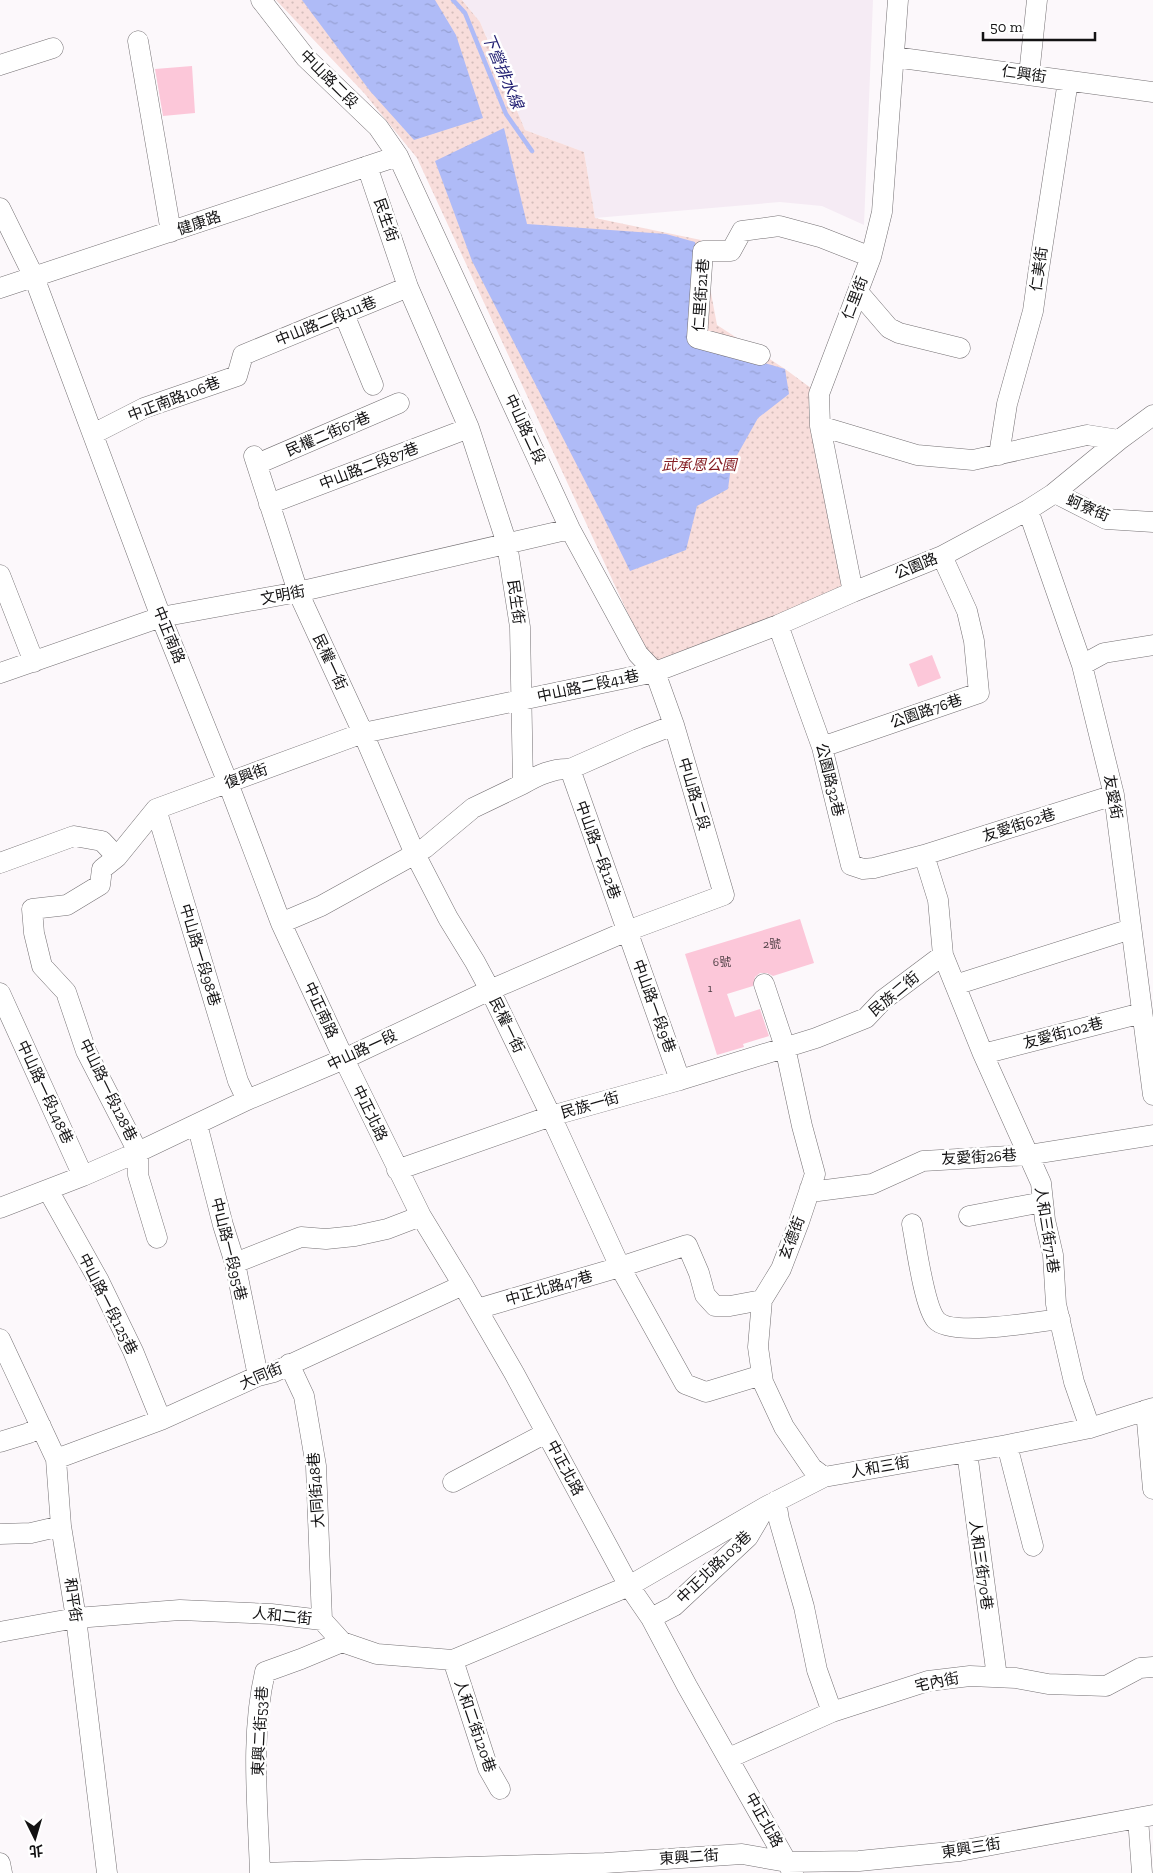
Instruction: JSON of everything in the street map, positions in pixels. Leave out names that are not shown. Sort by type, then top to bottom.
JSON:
[{"type":"street","name":"中山路二段","points":[[261,0],[306,58],[378,127],[398,156],[570,529],[638,654],[655,672],[674,726],[724,894]]},
{"type":"street","name":"仁里街","points":[[853,592],[820,426],[819,394],[871,257],[882,212],[898,0]]},
{"type":"street","points":[[1028,75],[1037,0]]},
{"type":"street","points":[[138,41],[172,232]]},
{"type":"street","points":[[0,65],[53,48]]},
{"type":"street","name":"仁興街","points":[[894,57],[1153,92]]},
{"type":"street","name":"仁美街","points":[[999,455],[1007,404],[1033,311],[1068,81]]},
{"type":"street","name":"健康路","points":[[0,288],[398,156]]},
{"type":"street","name":"民生街","points":[[367,166],[408,287],[469,428],[508,544],[520,627],[523,784]]},
{"type":"street","name":"中正南路","points":[[0,208],[34,277],[161,617],[228,783],[281,922],[344,1059]]},
{"type":"street","name":"仁里街21巷","points":[[760,355],[697,338],[703,251],[731,251],[742,231],[779,226],[820,237],[871,257]]},
{"type":"street","name":"中山路二段111巷","points":[[243,355],[408,287]]},
{"type":"street","points":[[858,292],[889,328],[899,333],[960,348]]},
{"type":"street","points":[[344,314],[373,385]]},
{"type":"street","name":"中正南路106巷","points":[[93,434],[144,408],[237,376],[243,355]]},
{"type":"street","name":"民權二街67巷","points":[[255,460],[399,403]]},
{"type":"street","name":"公園路","points":[[655,672],[778,625],[942,556],[1028,510],[1052,494],[1153,415]]},
{"type":"street","points":[[820,426],[917,455],[973,460],[1087,435],[1119,440]]},
{"type":"street","name":"中山路二段87巷","points":[[269,504],[469,428]]},
{"type":"street","name":"民權一街","points":[[255,460],[298,592],[363,733],[415,854],[448,918],[490,990],[551,1116],[620,1267],[685,1384],[706,1392],[762,1376]]},
{"type":"street","name":"蚵寮街","points":[[1052,494],[1106,519],[1153,522]]},
{"type":"street","name":"友愛街","points":[[1028,510],[1082,665],[1114,795],[1131,929],[1145,1004],[1153,1095]]},
{"type":"street","name":"文明街","points":[[0,673],[161,617],[298,592],[570,529]]},
{"type":"street","name":"公園路76巷","points":[[822,747],[979,693],[974,641],[967,611],[942,556]]},
{"type":"street","points":[[0,575],[34,662]]},
{"type":"street","name":"公園路32巷","points":[[778,625],[822,747],[851,865],[863,869],[874,868],[924,855]]},
{"type":"street","points":[[1082,665],[1104,653],[1153,645]]},
{"type":"street","name":"中山路二段41巷","points":[[522,700],[655,672]]},
{"type":"street","name":"復興街","points":[[156,809],[363,733],[522,700]]},
{"type":"street","points":[[281,922],[321,906],[426,848],[473,808],[533,778],[558,768],[570,769],[638,739],[674,726]]},
{"type":"street","name":"中山路一段12巷","points":[[570,769],[627,931]]},
{"type":"street","name":"友愛街62巷","points":[[924,855],[1114,795]]},
{"type":"street","points":[[0,863],[74,836],[102,841],[117,857],[156,809]]},
{"type":"street","name":"中山路一段98巷","points":[[156,809],[238,1081],[247,1100]]},
{"type":"street","name":"人和三街71巷","points":[[924,855],[938,900],[943,955],[1041,1183],[1045,1220],[1053,1255],[1056,1304],[1074,1382],[1090,1428]]},
{"type":"street","name":"中山路一段128巷","points":[[117,857],[102,869],[100,886],[67,905],[32,909],[34,933],[42,966],[66,992],[86,1051],[138,1152]]},
{"type":"street","name":"中山路一段","points":[[0,1208],[83,1176],[138,1152],[247,1100],[344,1059],[490,990],[627,931],[724,894]]},
{"type":"street","points":[[955,985],[1131,929]]},
{"type":"street","name":"中山路一段9巷","points":[[627,931],[680,1080]]},
{"type":"street","name":"民族二街","points":[[785,1047],[816,1038],[866,1018],[883,1000],[943,955]]},
{"type":"street","name":"玄德街","points":[[764,984],[785,1047],[802,1126],[815,1174],[781,1269],[762,1300],[758,1347],[763,1382],[784,1427],[812,1468],[824,1477]]},
{"type":"street","name":"中山路一段148巷","points":[[2,1004],[83,1176]]},
{"type":"street","name":"友愛街102巷","points":[[984,1054],[1145,1004]]},
{"type":"street","name":"民族一街","points":[[397,1170],[551,1116],[680,1080],[785,1047]]},
{"type":"street","name":"中正北路","points":[[344,1059],[421,1216],[464,1285],[629,1586],[651,1618],[687,1686],[790,1867]]},
{"type":"street","name":"中山路一段95巷","points":[[197,1124],[235,1263],[258,1376]]},
{"type":"street","name":"友愛街26巷","points":[[810,1188],[818,1191],[872,1184],[923,1161],[1028,1155],[1153,1135]]},
{"type":"street","points":[[138,1152],[138,1175],[157,1238]]},
{"type":"street","name":"中山路一段125巷","points":[[48,1190],[99,1281],[133,1351],[161,1420]]},
{"type":"street","points":[[969,1216],[1043,1202]]},
{"type":"street","points":[[235,1263],[301,1237],[326,1239],[355,1236],[387,1229],[421,1216]]},
{"type":"street","points":[[912,1224],[926,1297],[936,1320],[950,1327],[970,1329],[1060,1319]]},
{"type":"street","name":"中正北路47巷","points":[[477,1309],[620,1267],[687,1245],[706,1295],[715,1306],[730,1306],[762,1300]]},
{"type":"street","name":"大同街","points":[[56,1459],[161,1420],[258,1376],[274,1372],[464,1285]]},
{"type":"street","name":"和平街","points":[[0,1339],[56,1459],[61,1526],[76,1618],[107,1873]]},
{"type":"street","name":"大同街48巷","points":[[289,1364],[304,1396],[316,1466],[322,1620]]},
{"type":"street","points":[[1149,1409],[1153,1489]]},
{"type":"street","name":"人和三街","points":[[629,1586],[772,1504],[824,1477],[1007,1445],[1090,1428],[1149,1409]]},
{"type":"street","points":[[0,1442],[29,1433],[41,1426]]},
{"type":"street","points":[[453,1482],[546,1433]]},
{"type":"street","points":[[1007,1445],[1033,1546]]},
{"type":"street","name":"人和三街70巷","points":[[967,1452],[997,1677]]},
{"type":"street","points":[[772,1504],[779,1520],[800,1591],[817,1670],[832,1712]]},
{"type":"street","name":"中正北路103巷","points":[[651,1618],[674,1606],[748,1537],[772,1504]]},
{"type":"street","points":[[0,1534],[31,1533],[61,1526]]},
{"type":"street","name":"人和二街","points":[[0,1632],[76,1618],[180,1610],[271,1614],[322,1620],[342,1642],[377,1654],[453,1660],[629,1586]]},
{"type":"street","name":"東興二街53巷","points":[[260,1873],[256,1762],[259,1698],[265,1672],[342,1642]]},
{"type":"street","name":"人和二街120巷","points":[[453,1660],[488,1768],[500,1789]]},
{"type":"street","name":"宅內街","points":[[729,1758],[832,1712],[928,1681],[970,1676],[1016,1678],[1048,1684],[1106,1686],[1140,1668],[1153,1667]]},
{"type":"street","points":[[1142,1873],[1146,1816]]},
{"type":"street","name":"東興三街","points":[[790,1867],[960,1851],[1146,1816]]},
{"type":"street","name":"東興二街","points":[[260,1873],[604,1868],[742,1854],[790,1867]]},
{"type":"street","points":[[0,1863],[2,1873]]},
{"type":"shaded area","points":[[462,0],[873,0],[864,225],[822,206],[780,202],[595,218],[584,152],[525,130],[480,22]]},
{"type":"green space","name":"武承恩公園","points":[[276,0],[462,0],[480,22],[525,130],[584,152],[595,218],[701,240],[717,325],[785,369],[819,394],[853,592],[655,672],[417,158],[364,93]]},
{"type":"water","points":[[302,0],[435,0],[456,35],[483,118],[414,140],[370,91]]},
{"type":"water","points":[[504,128],[527,224],[666,234],[695,242],[698,282],[690,319],[738,355],[785,369],[789,394],[758,418],[731,466],[728,489],[697,506],[686,550],[630,571],[472,261],[435,161]]},
{"type":"building","points":[[192,66],[195,113],[163,116],[155,69]]},
{"type":"building","points":[[932,655],[941,678],[918,687],[909,664]]},
{"type":"building","points":[[800,919],[814,963],[773,976],[767,973],[760,973],[755,977],[753,986],[727,994],[735,1017],[760,1009],[769,1036],[743,1044],[744,1047],[717,1055],[685,954]]},
{"type":"waterway","name":"下營排水線","points":[[453,0],[465,13],[506,114],[532,151]]}]
